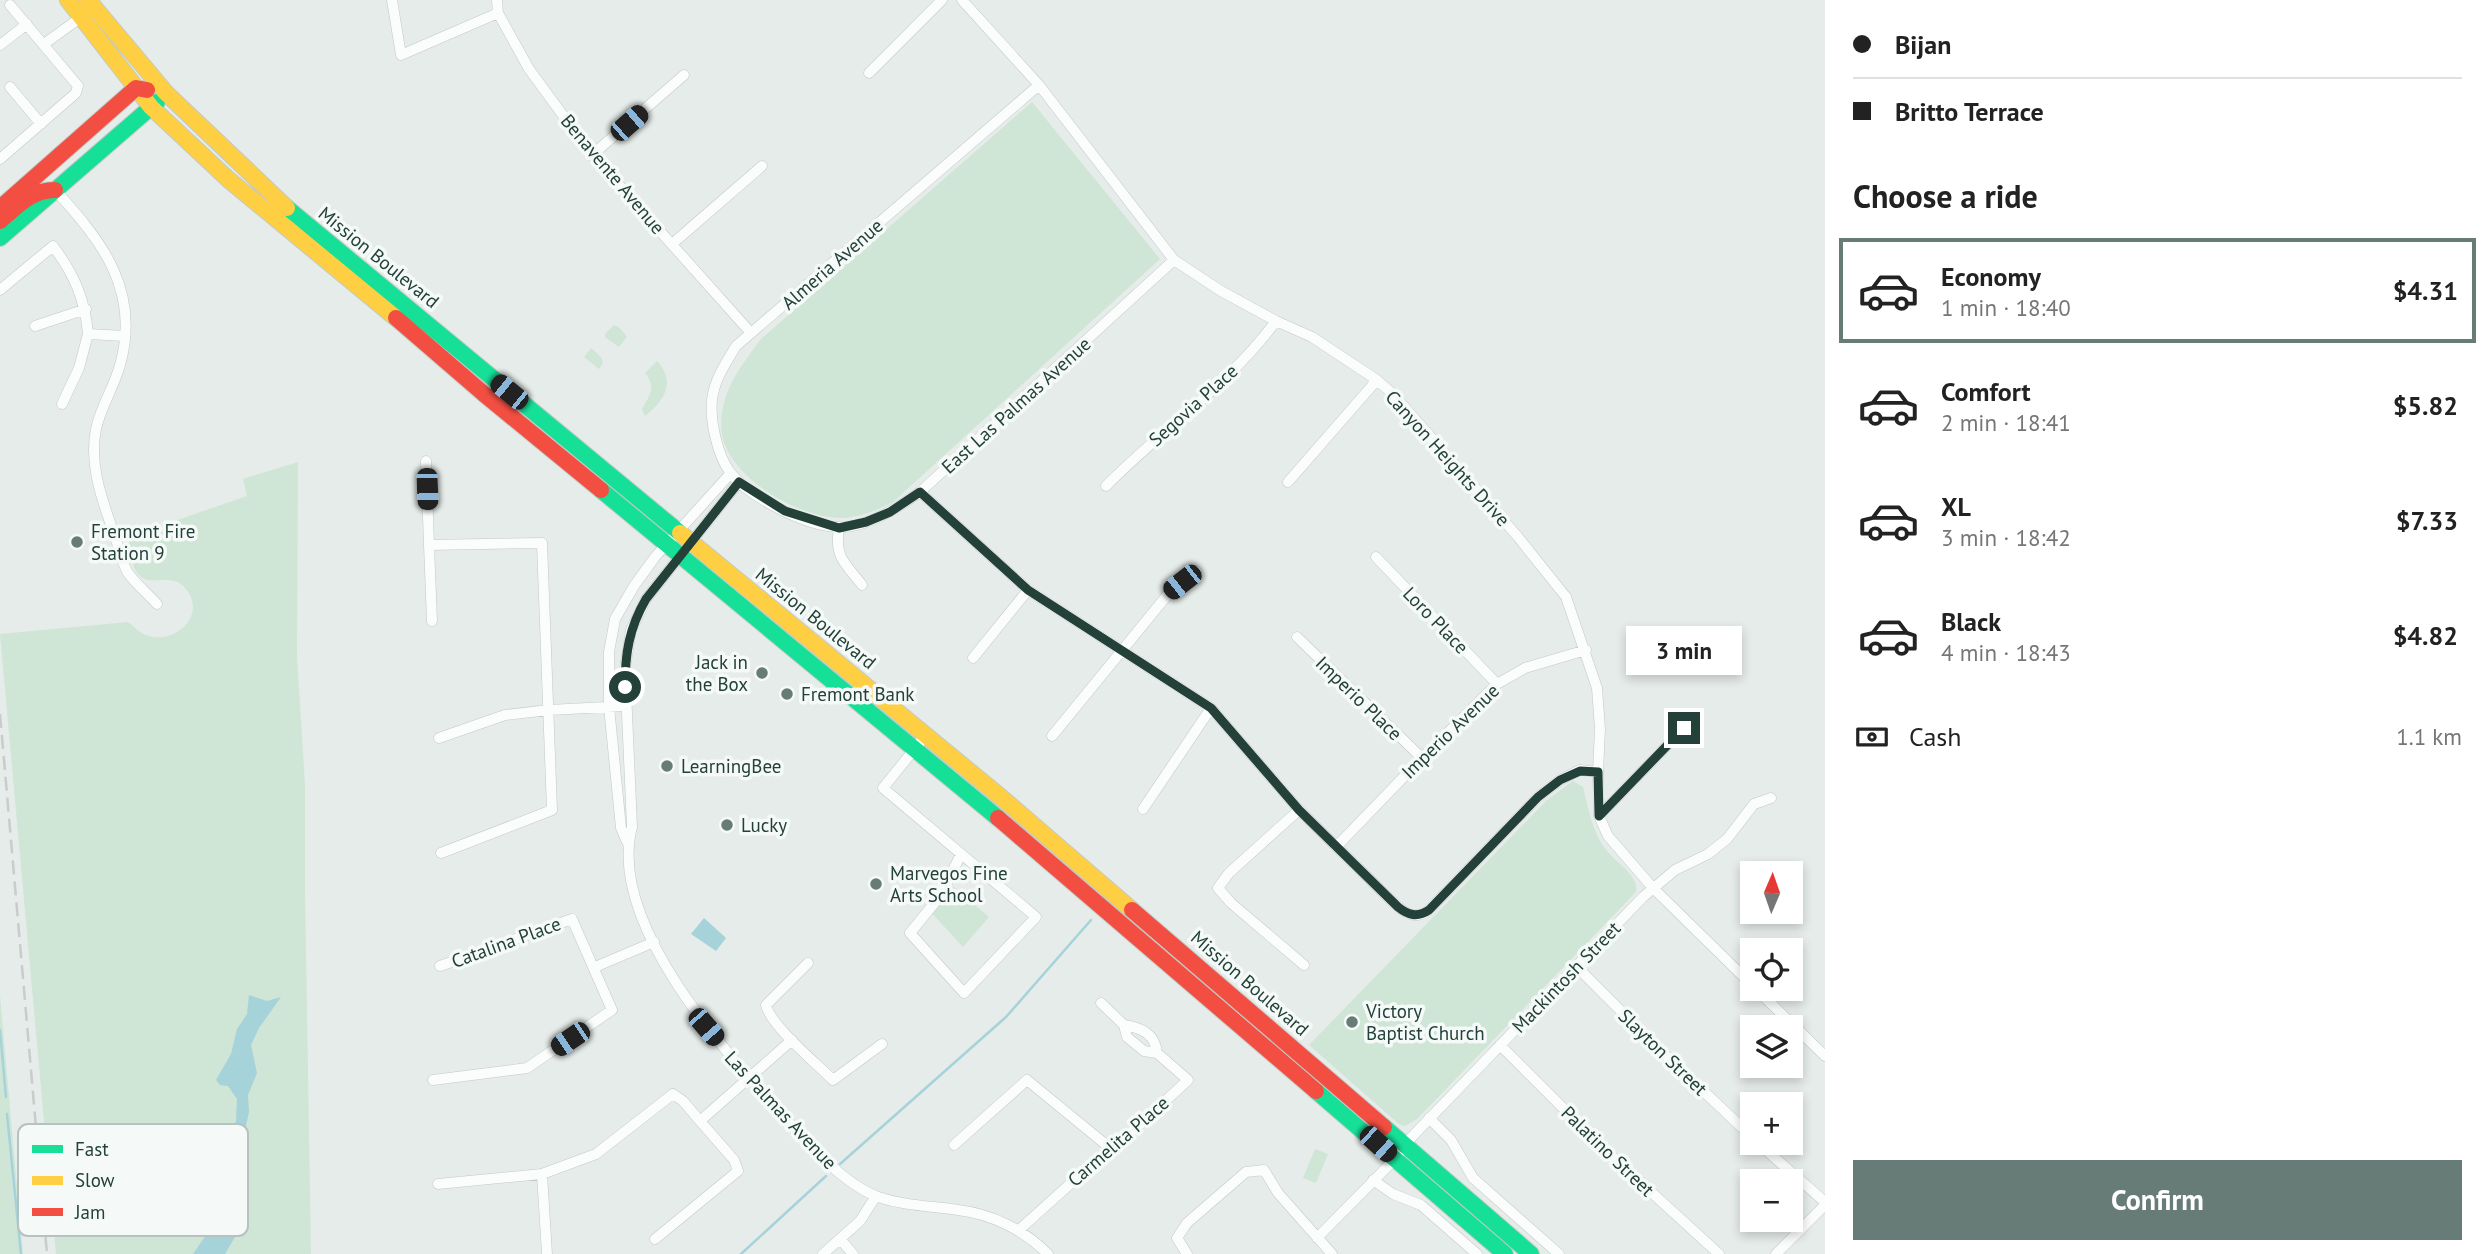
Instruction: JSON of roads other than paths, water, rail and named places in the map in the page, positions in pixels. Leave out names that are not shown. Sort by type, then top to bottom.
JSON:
[{"type":"main road","name":"Mission Boulevard","points":[[68,0],[151,107],[229,180],[347,276],[476,388],[915,748],[1505,1254]]},
{"type":"main road","name":"Mission Boulevard","points":[[88,0],[166,93],[290,211],[926,735],[1531,1254]]},
{"type":"main road","points":[[0,208],[136,88],[166,93]]},
{"type":"main road","points":[[0,238],[166,93]]},
{"type":"main road","points":[[55,190],[52,181],[56,171],[101,130],[114,107]]},
{"type":"main road","points":[[0,221],[35,193],[44,189],[55,190]]},
{"type":"street","points":[[392,0],[401,55],[498,13]]},
{"type":"street","name":"Benavente Avenue","points":[[496,0],[498,13],[529,69],[592,155],[751,334]]},
{"type":"street","points":[[869,73],[942,0]]},
{"type":"street","name":"Canyon Heights Drive","points":[[962,0],[1039,85],[1174,260],[1222,291],[1276,321],[1312,337],[1377,380],[1394,395],[1518,537],[1566,597],[1597,688],[1600,729],[1599,816],[1608,836],[1653,888],[1740,973]]},
{"type":"street","points":[[0,159],[76,93],[78,86],[10,5]]},
{"type":"street","points":[[44,44],[80,18]]},
{"type":"street","points":[[0,45],[27,24]]},
{"type":"street","points":[[592,155],[684,75]]},
{"type":"street","name":"Almeria Avenue","points":[[739,482],[725,464],[712,414],[712,399],[721,370],[736,346],[1039,85]]},
{"type":"street","points":[[10,87],[41,124]]},
{"type":"street","points":[[672,244],[762,166]]},
{"type":"street","points":[[55,190],[92,232],[112,264],[123,300],[125,336],[117,376],[95,432],[94,463],[100,491],[127,572],[157,604]]},
{"type":"street","points":[[0,290],[53,246],[70,268],[86,309],[88,334],[79,368],[62,404]]},
{"type":"street","name":"East Las Palmas Avenue","points":[[839,528],[866,522],[890,512],[920,492],[1174,260]]},
{"type":"street","points":[[35,326],[86,309]]},
{"type":"street","name":"Segovia Place","points":[[1106,486],[1244,359],[1276,321]]},
{"type":"street","points":[[88,334],[125,336]]},
{"type":"street","points":[[1288,482],[1377,380]]},
{"type":"street","points":[[426,461],[432,621]]},
{"type":"street","points":[[685,537],[731,473]]},
{"type":"street","points":[[674,550],[739,482],[785,511],[839,528],[836,544],[839,554],[862,585]]},
{"type":"street","points":[[920,492],[1028,590],[1211,708],[1299,810],[1401,909],[1413,915],[1422,915],[1431,908],[1538,797],[1560,780],[1580,771],[1598,772]]},
{"type":"street","name":"Las Palmas Avenue","points":[[628,843],[632,827],[625,668],[631,630],[674,550],[685,537]]},
{"type":"street","points":[[429,545],[542,543],[550,709],[552,810],[441,853]]},
{"type":"street","name":"Las Palmas Avenue","points":[[674,550],[655,557],[634,586],[615,618],[609,652],[609,707],[621,828],[628,843],[633,886],[665,966],[706,1027],[817,1153],[853,1184],[876,1196],[918,1207],[985,1215],[1018,1230],[1048,1254]]},
{"type":"street","name":"Loro Place","points":[[1376,557],[1497,684]]},
{"type":"street","points":[[1052,736],[1169,593],[1196,571]]},
{"type":"street","points":[[973,657],[1028,590]]},
{"type":"street","name":"Imperio Place","points":[[1297,637],[1422,758]]},
{"type":"street","name":"Imperio Avenue","points":[[1336,847],[1497,684],[1525,668],[1586,650]]},
{"type":"street","points":[[439,738],[505,715],[550,709],[626,706]]},
{"type":"street","points":[[1143,809],[1211,708]]},
{"type":"street","points":[[1599,816],[1684,728]]},
{"type":"street","points":[[926,735],[883,788],[1036,917],[964,993],[909,933],[941,895],[961,855]]},
{"type":"street","name":"Mackintosh Street","points":[[1317,1238],[1653,888],[1675,870],[1708,854],[1727,839],[1754,804],[1771,799]]},
{"type":"street","points":[[1299,810],[1229,873],[1218,888],[1304,965]]},
{"type":"street","name":"Catalina Place","points":[[440,966],[572,919],[595,967]]},
{"type":"street","points":[[433,1080],[527,1068],[612,1010],[595,967],[654,942]]},
{"type":"street","points":[[808,963],[770,998],[766,1005],[768,1012],[792,1040],[833,1080],[882,1044]]},
{"type":"street","name":"Slayton Street","points":[[1576,966],[1740,1126]]},
{"type":"street","points":[[1768,1001],[1825,1056]]},
{"type":"street","name":"Carmelita Place","points":[[1018,1230],[1188,1080],[1157,1053],[1144,1051],[1127,1037],[1124,1025],[1101,1003]]},
{"type":"street","name":"Carmelita Place","points":[[1124,1025],[1140,1028],[1150,1035],[1157,1053]]},
{"type":"street","points":[[700,1121],[792,1040]]},
{"type":"street","name":"Palatino Street","points":[[1500,1045],[1604,1149],[1718,1254]]},
{"type":"street","points":[[954,1145],[1027,1080],[1110,1147]]},
{"type":"street","points":[[438,1184],[542,1174],[596,1154],[673,1094],[683,1101],[734,1160],[738,1171],[656,1239]]},
{"type":"street","points":[[1430,1118],[1451,1140],[1473,1178],[1559,1254]]},
{"type":"street","points":[[1771,1155],[1825,1203],[1776,1254]]},
{"type":"street","points":[[1187,1254],[1177,1238],[1187,1223],[1246,1172],[1264,1170],[1278,1193],[1332,1254]]},
{"type":"street","points":[[542,1174],[547,1254]]},
{"type":"street","points":[[1373,1180],[1393,1194],[1421,1205],[1477,1254]]},
{"type":"street","points":[[823,1254],[860,1221],[876,1196]]},
{"type":"street","points":[[840,1239],[853,1254]]},
{"type":"water","points":[[704,918],[726,938],[716,951],[691,934]]},
{"type":"water","points":[[249,995],[267,1001],[281,997],[259,1028],[251,1045],[257,1073],[248,1095],[249,1112],[246,1124],[235,1124],[237,1099],[228,1086],[220,1085],[216,1080],[231,1054],[237,1029],[247,1014]]},
{"type":"water","points":[[205,1236],[236,1236],[225,1254],[193,1254]]},
{"type":"waterway","points":[[840,1164],[1006,1017],[1091,920]]},
{"type":"waterway","points":[[0,1030],[6,1097]]},
{"type":"waterway","points":[[7,1114],[18,1224]]},
{"type":"waterway","points":[[741,1254],[826,1176]]},
{"type":"waterway","points":[[19,1236],[21,1254]]},
{"type":"railway","points":[[0,714],[36,1124]]},
{"type":"railway","points":[[45,1236],[47,1254]]},
{"type":"place","name":"Fremont Fire Station 9","points":[[77,542]]},
{"type":"place","name":"Jack in the Box","points":[[762,673]]},
{"type":"place","name":"Fremont Bank","points":[[787,694]]},
{"type":"place","name":"LearningBee","points":[[667,766]]},
{"type":"place","name":"Lucky","points":[[727,825]]},
{"type":"place","name":"Marvegos Fine Arts School","points":[[876,884]]},
{"type":"place","name":"Victory Baptist Church","points":[[1352,1022]]}]
